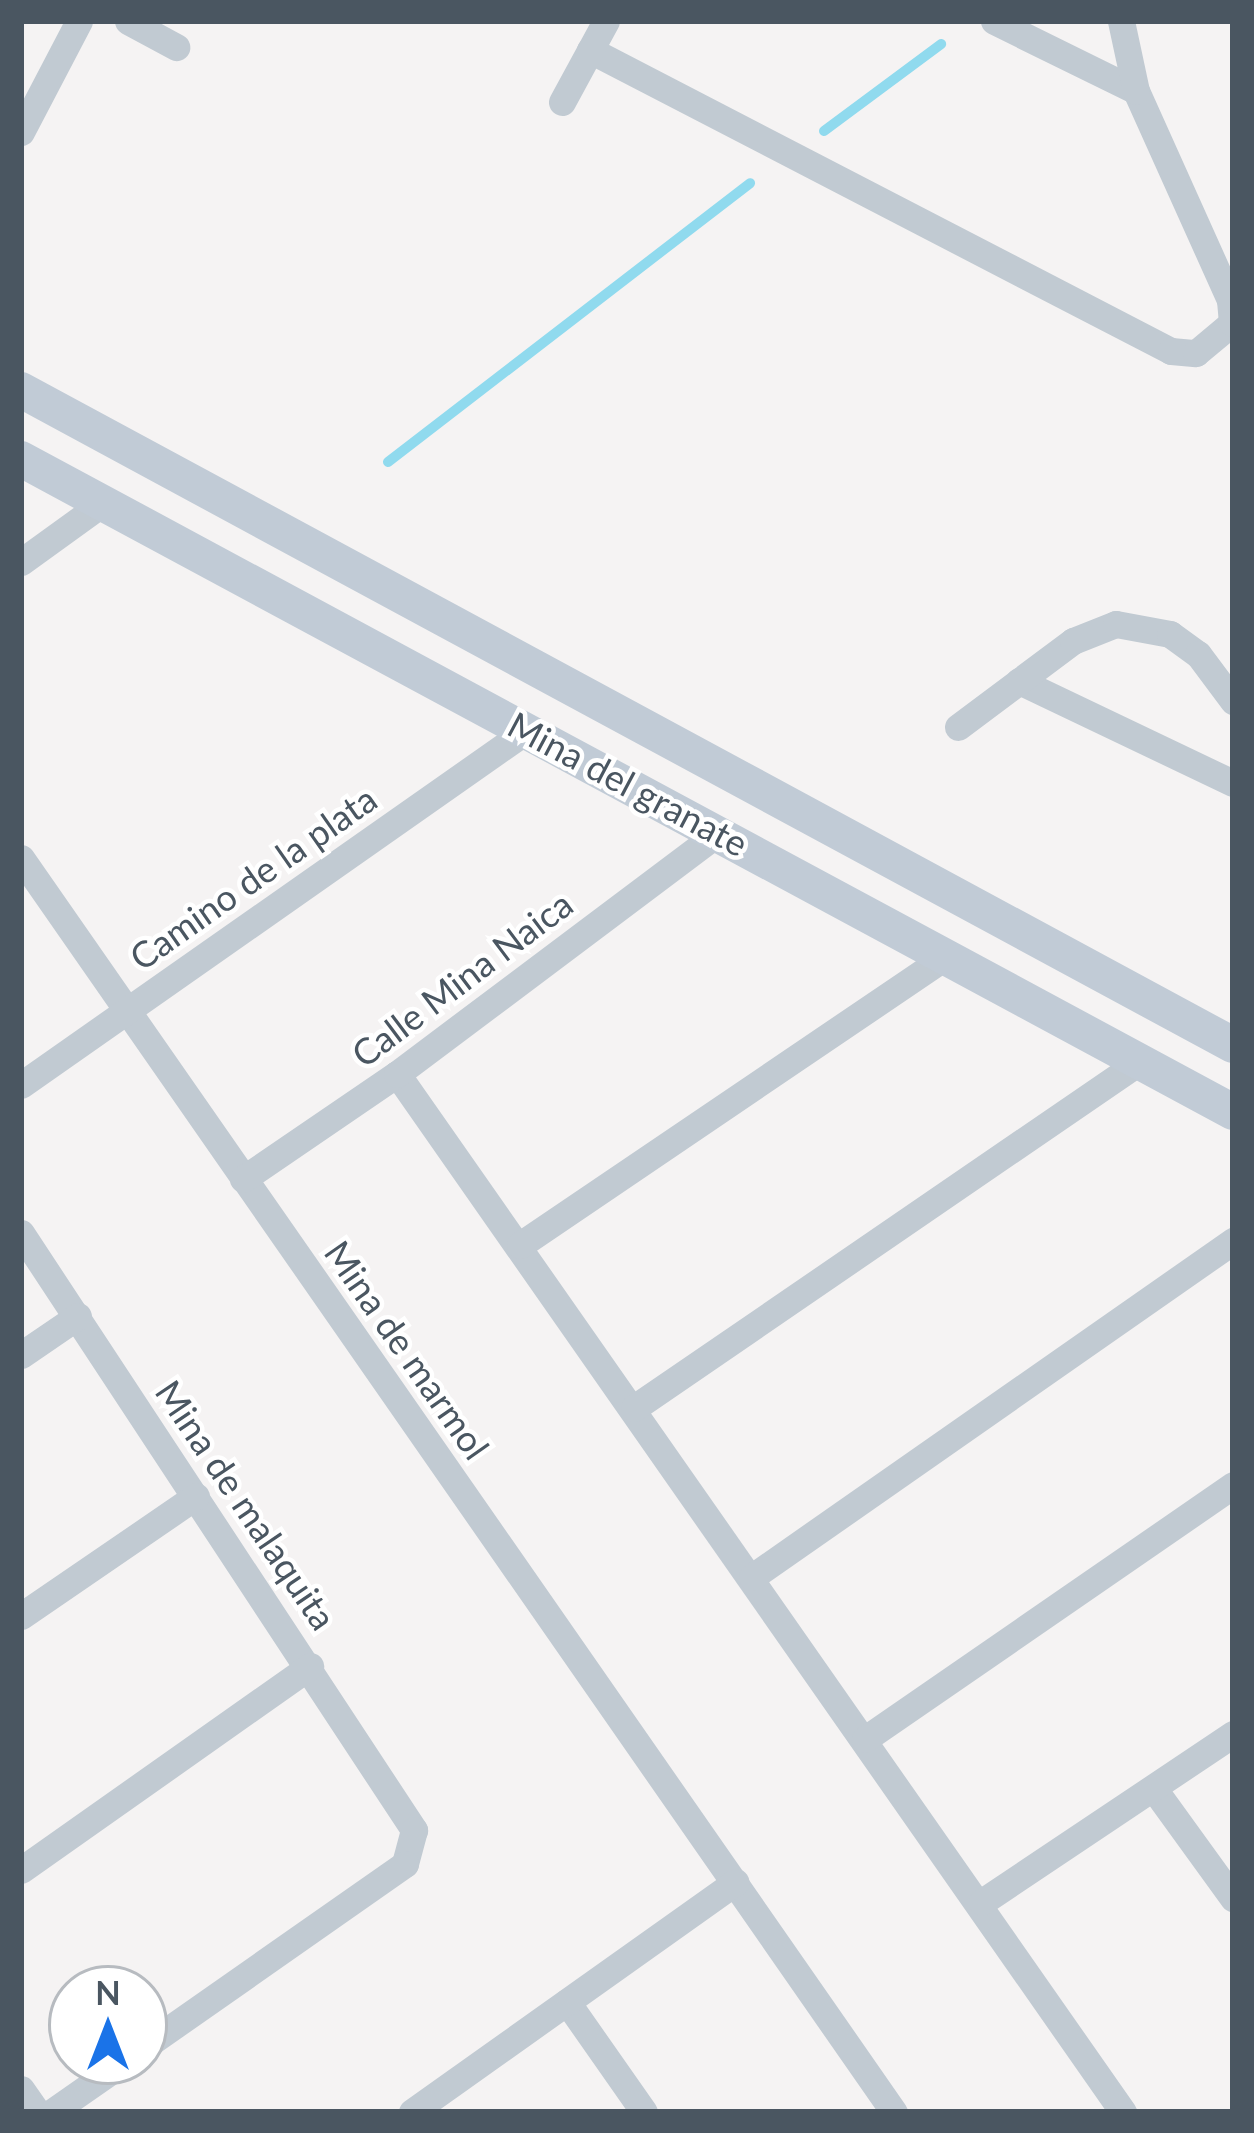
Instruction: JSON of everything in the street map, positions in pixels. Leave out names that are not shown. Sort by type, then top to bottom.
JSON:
[{"type":"street","points":[[21,132],[79,21]]},
{"type":"street","points":[[128,21],[176,47]]},
{"type":"street","points":[[562,102],[606,21]]},
{"type":"street","points":[[994,21],[1136,91]]},
{"type":"street","points":[[590,50],[1172,351],[1196,353],[1232,323],[1230,300],[1136,91],[1121,21]]},
{"type":"street","points":[[21,390],[1233,1045]]},
{"type":"street","name":"Mina del granate","points":[[21,459],[1233,1112]]},
{"type":"street","points":[[21,562],[104,502]]},
{"type":"street","points":[[958,727],[1073,641],[1116,624],[1171,634],[1198,654],[1233,700]]},
{"type":"street","points":[[1019,681],[1233,783]]},
{"type":"street","name":"Camino de la plata","points":[[21,1085],[527,730]]},
{"type":"street","name":"Calle Mina Naica","points":[[243,1178],[398,1074],[719,832]]},
{"type":"street","name":"Mina de marmol","points":[[21,858],[894,2112]]},
{"type":"street","points":[[520,1245],[942,959]]},
{"type":"street","points":[[634,1408],[1139,1062]]},
{"type":"street","points":[[398,1074],[982,1902],[1123,2112]]},
{"type":"street","name":"Mina de malaquita","points":[[21,1233],[410,1819],[415,1841],[405,1864],[168,2031]]},
{"type":"street","points":[[752,1577],[1233,1241]]},
{"type":"street","points":[[21,1355],[78,1316]]},
{"type":"street","points":[[865,1738],[1233,1485]]},
{"type":"street","points":[[21,1616],[196,1496]]},
{"type":"street","points":[[21,1870],[310,1666]]},
{"type":"street","points":[[982,1902],[1233,1734]]},
{"type":"street","points":[[1154,1789],[1233,1898]]},
{"type":"street","points":[[412,2112],[736,1882]]},
{"type":"street","points":[[567,2002],[644,2112]]},
{"type":"street","points":[[52,2112],[91,2085]]},
{"type":"street","points":[[21,2089],[37,2112]]},
{"type":"waterway","points":[[824,131],[941,44]]},
{"type":"waterway","points":[[388,462],[750,183]]}]
